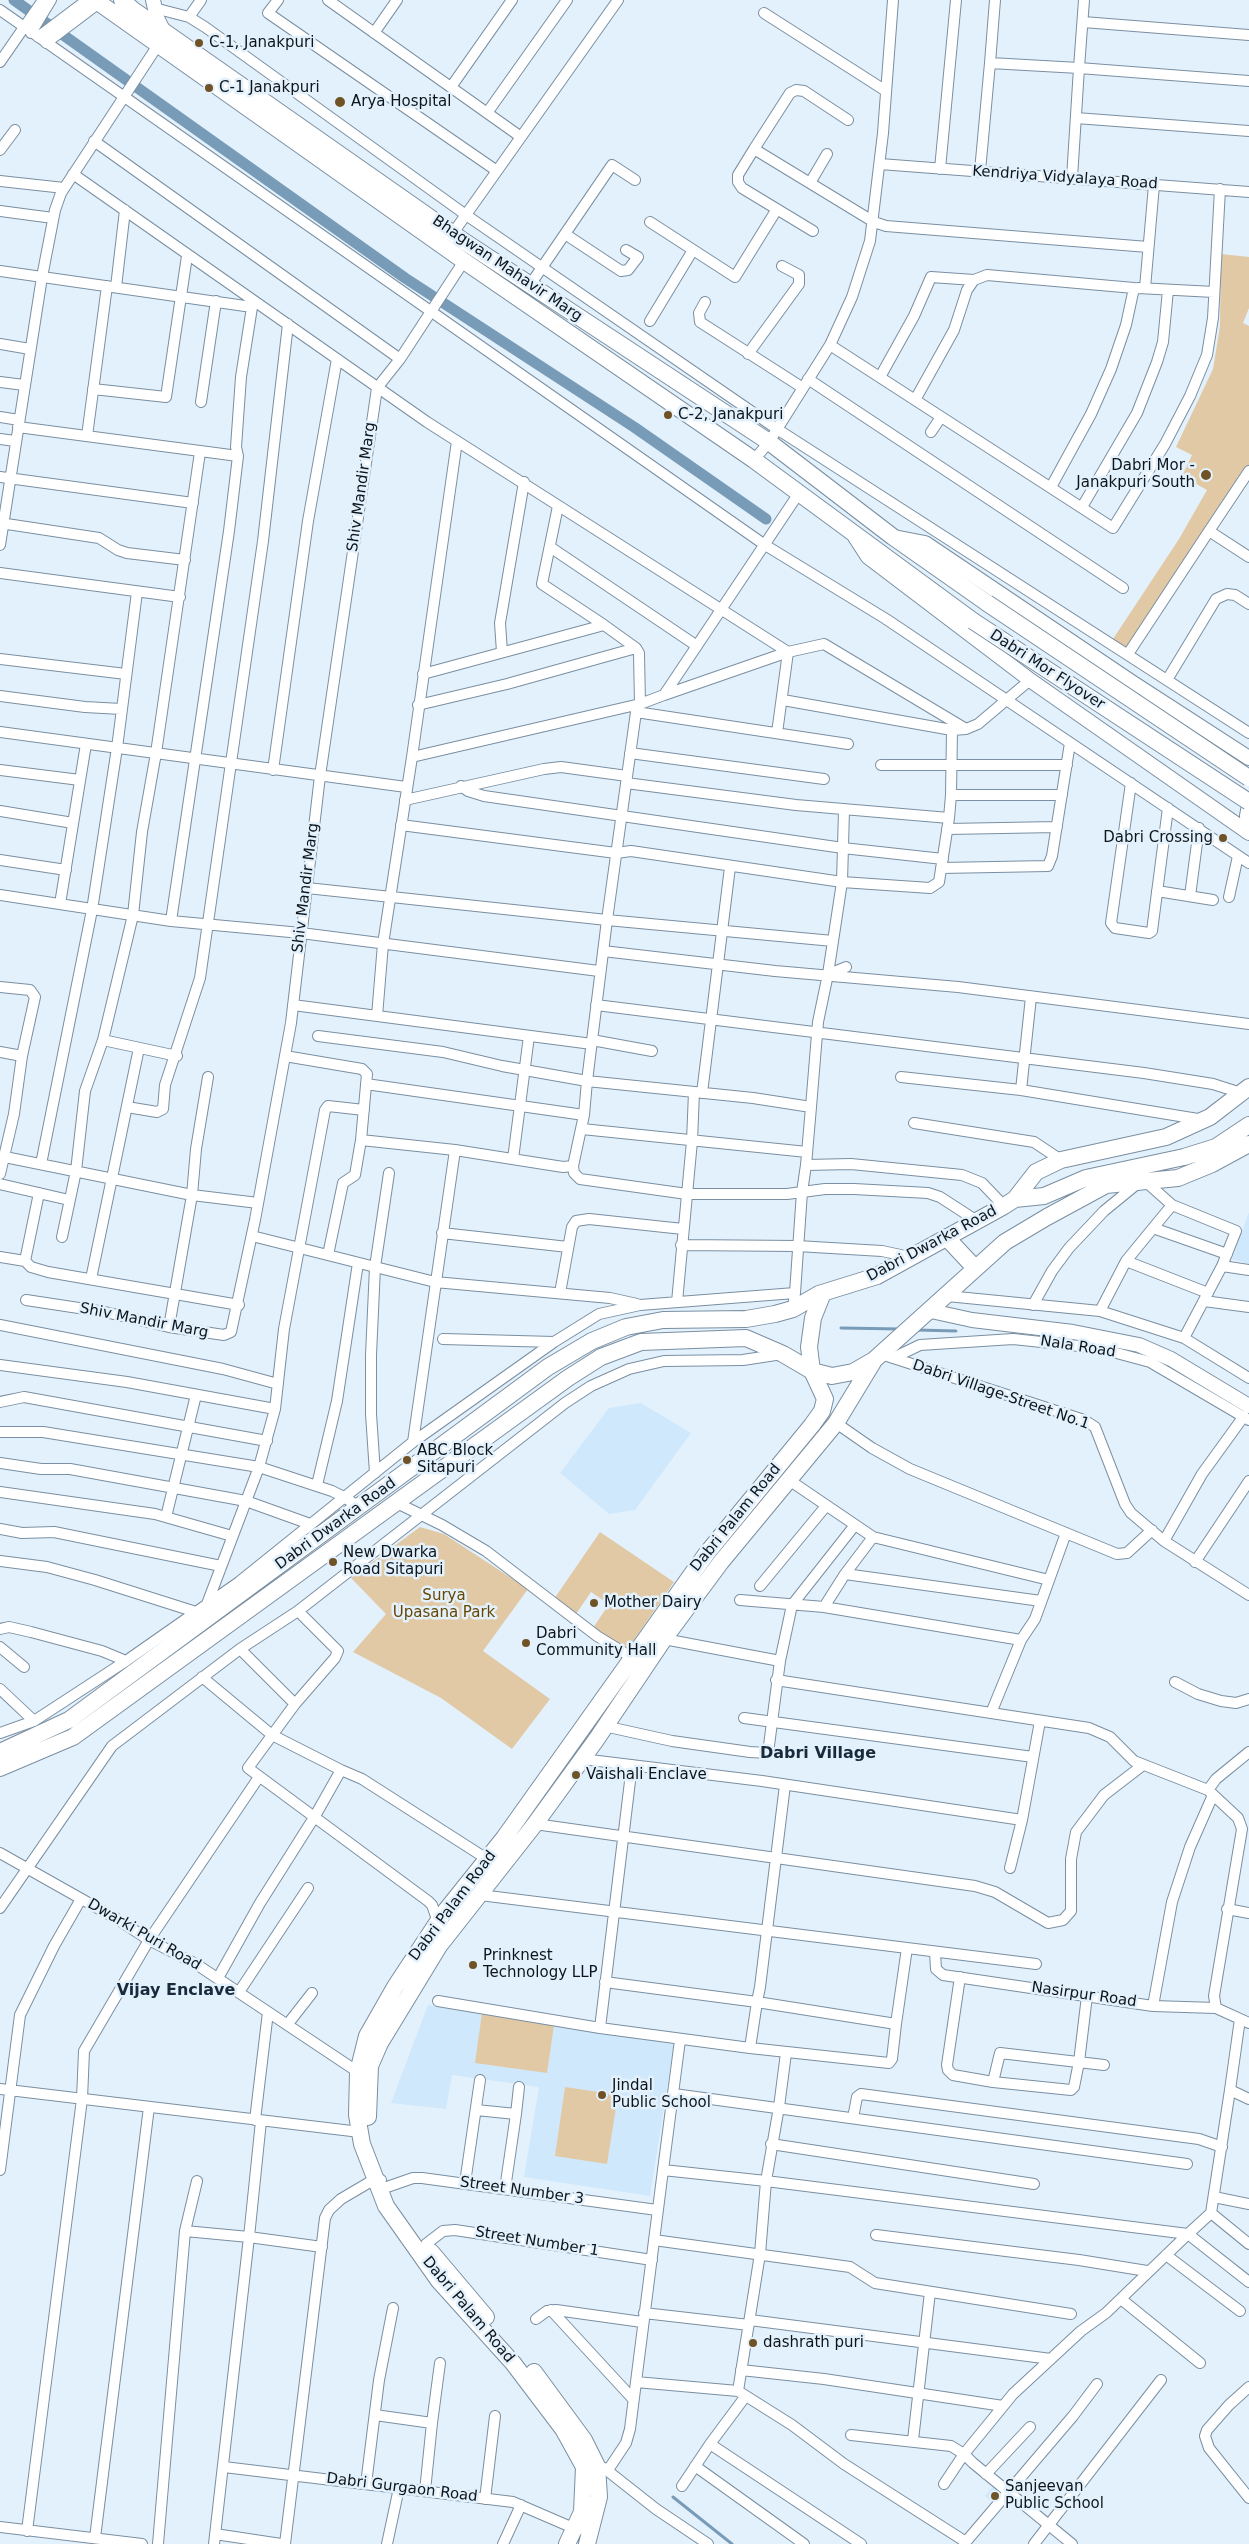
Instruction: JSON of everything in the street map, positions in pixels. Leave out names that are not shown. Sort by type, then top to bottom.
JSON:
[{"type":"main road","name":"Bhagwan Mahavir Marg","points":[[93,1],[125,6],[161,38],[464,261],[754,460],[850,530]]},
{"type":"main road","points":[[153,4],[161,38]]},
{"type":"main road","name":"Bhagwan Mahavir Marg","points":[[161,38],[530,285],[773,435],[893,537]]},
{"type":"main road","points":[[850,530],[868,557],[1030,680],[1249,832]]},
{"type":"main road","name":"Dabri Mor Flyover","points":[[850,530],[973,620],[1249,804]]},
{"type":"main road","points":[[893,537],[925,543],[1133,683],[1249,758]]},
{"type":"main road","name":"Dabri Mor Flyover","points":[[893,537],[987,603],[1249,778]]},
{"type":"main road","points":[[1249,804],[1247,816],[1249,832]]},
{"type":"main road","name":"Dabri Dwarka Road","points":[[0,1752],[69,1720],[548,1367],[592,1341],[626,1327],[662,1320],[746,1319],[775,1314],[794,1301],[877,1276],[1010,1203],[1036,1172],[1061,1160],[1166,1137],[1204,1120],[1245,1090]]},
{"type":"main road","points":[[1010,1203],[1044,1196],[1086,1178],[1184,1157],[1216,1147],[1249,1125]]},
{"type":"main road","points":[[884,1355],[1005,1242],[1106,1185],[1178,1178],[1212,1164],[1249,1144]]},
{"type":"main road","points":[[946,1237],[975,1268]]},
{"type":"main road","name":"Dabri Palam Road","points":[[589,2539],[599,2498],[597,2468],[584,2440],[528,2364],[451,2276],[428,2242],[393,2200],[371,2138],[368,2116],[370,2066],[402,1992],[438,1922],[488,1859],[724,1531],[812,1425],[822,1410],[824,1399],[812,1371],[809,1347],[813,1318],[823,1293]]},
{"type":"main road","points":[[928,1313],[1073,1332],[1139,1345],[1171,1359],[1247,1414]]},
{"type":"main road","name":"Dabri Dwarka Road","points":[[0,1768],[73,1737],[568,1378],[601,1357],[641,1342],[746,1338],[783,1354],[812,1371],[832,1376],[853,1372],[884,1355]]},
{"type":"main road","name":"Dabri Palam Road","points":[[597,2468],[563,2429],[513,2363],[439,2281],[386,2206],[386,2182],[360,2132],[357,2115],[358,2072],[367,2036],[535,1824],[582,1759],[664,1638],[721,1562],[836,1423],[884,1355]]},
{"type":"main road","name":"Dabri Palam Road","points":[[567,2544],[582,2512],[597,2468]]},
{"type":"street","points":[[37,32],[42,0]]},
{"type":"street","points":[[37,32],[51,0]]},
{"type":"street","points":[[188,17],[201,0]]},
{"type":"street","points":[[278,0],[268,13],[497,171]]},
{"type":"street","points":[[328,0],[521,137]]},
{"type":"street","points":[[374,33],[397,0]]},
{"type":"street","points":[[451,87],[512,0]]},
{"type":"street","points":[[487,113],[567,0]]},
{"type":"street","points":[[453,234],[618,0]]},
{"type":"street","points":[[754,460],[773,435],[830,345],[852,297],[874,222],[893,0]]},
{"type":"street","points":[[940,168],[956,0]]},
{"type":"street","points":[[980,172],[995,0]]},
{"type":"street","points":[[1072,178],[1084,0]]},
{"type":"street","points":[[0,62],[37,32],[72,17],[93,1]]},
{"type":"street","points":[[153,4],[188,17],[466,216],[543,267],[773,435],[1128,654],[1249,733]]},
{"type":"street","points":[[0,10],[37,32],[126,94],[765,545],[886,619],[1249,862]]},
{"type":"street","points":[[764,14],[886,91]]},
{"type":"street","points":[[1082,22],[1249,35]]},
{"type":"street","points":[[0,545],[5,477],[16,441],[53,218],[64,188],[146,64],[161,38]]},
{"type":"street","points":[[990,63],[1249,81]]},
{"type":"street","points":[[813,231],[742,188],[738,182],[738,175],[790,92],[796,90],[804,91],[848,120]]},
{"type":"street","points":[[1076,118],[1249,130]]},
{"type":"street","points":[[0,150],[15,130]]},
{"type":"street","points":[[94,141],[400,359]]},
{"type":"street","points":[[754,149],[874,222],[899,227],[1148,247]]},
{"type":"street","points":[[810,183],[828,154]]},
{"type":"street","name":"Kendriya Vidyalaya Road","points":[[880,164],[1249,192]]},
{"type":"street","points":[[530,285],[612,165],[635,180]]},
{"type":"street","points":[[73,174],[252,304],[288,324],[377,388],[721,611],[788,652]]},
{"type":"street","points":[[0,181],[64,188]]},
{"type":"street","points":[[1051,487],[1091,414],[1112,369],[1140,288],[1148,247],[1154,184]]},
{"type":"street","points":[[830,345],[1113,528],[1166,444],[1190,396],[1206,355],[1213,318],[1220,189]]},
{"type":"street","points":[[650,222],[735,277],[776,208]]},
{"type":"street","points":[[87,436],[93,389],[125,210]]},
{"type":"street","points":[[0,211],[53,218]]},
{"type":"street","points":[[565,234],[622,272],[628,270],[638,257],[626,250]]},
{"type":"street","points":[[650,321],[693,250]]},
{"type":"street","points":[[93,389],[166,397],[187,256]]},
{"type":"street","points":[[377,388],[400,359],[464,261]]},
{"type":"street","points":[[748,354],[799,284],[799,275],[782,266]]},
{"type":"street","points":[[0,271],[216,301],[252,304]]},
{"type":"street","points":[[880,377],[914,316],[931,277],[974,280],[987,275],[1140,288],[1214,292]]},
{"type":"street","points":[[915,400],[954,330],[967,290],[974,280]]},
{"type":"street","points":[[1082,507],[1137,413],[1163,342],[1168,290]]},
{"type":"street","points":[[201,402],[216,301]]},
{"type":"street","points":[[706,302],[699,313],[700,322],[748,354],[805,384],[1123,588]]},
{"type":"street","points":[[172,921],[194,758],[229,531],[238,456],[236,447],[241,377],[252,304]]},
{"type":"street","points":[[127,1107],[161,1111],[165,1085],[200,978],[275,456],[288,324]]},
{"type":"street","points":[[0,344],[30,349]]},
{"type":"street","points":[[273,770],[307,530],[337,359]]},
{"type":"street","points":[[0,382],[24,386]]},
{"type":"street","name":"Shiv Mandir Marg","points":[[26,1300],[105,1312],[169,1327],[229,1335],[238,1305],[252,1236],[293,1006],[320,776],[377,388]]},
{"type":"street","points":[[0,417],[18,423],[87,436],[238,456]]},
{"type":"street","points":[[931,432],[941,417]]},
{"type":"street","points":[[0,439],[16,441]]},
{"type":"street","points":[[377,1016],[384,944],[457,441]]},
{"type":"street","points":[[62,1237],[76,1171],[85,1091],[103,1040],[133,915],[142,832],[180,597],[200,452]]},
{"type":"street","points":[[1128,654],[1249,471]]},
{"type":"street","points":[[5,477],[193,503]]},
{"type":"street","points":[[502,652],[500,623],[524,482]]},
{"type":"street","points":[[664,695],[799,494]]},
{"type":"street","points":[[558,506],[542,584],[636,648],[639,658],[638,708],[599,971],[584,1114],[573,1166],[574,1173],[580,1178],[687,1194],[854,1189],[928,1193],[940,1197],[977,1220]]},
{"type":"street","points":[[2,523],[99,538],[118,550],[127,553],[185,560]]},
{"type":"street","points":[[1209,532],[1249,557]]},
{"type":"street","points":[[550,547],[697,646]]},
{"type":"street","points":[[0,573],[180,597]]},
{"type":"street","points":[[41,1164],[92,910],[117,748],[137,592]]},
{"type":"street","points":[[1167,680],[1216,599],[1227,594],[1235,595],[1249,604]]},
{"type":"street","points":[[423,674],[604,625]]},
{"type":"street","points":[[412,757],[638,708],[664,695],[814,644],[824,644],[833,648],[966,729]]},
{"type":"street","points":[[418,705],[516,681],[636,648]]},
{"type":"street","points":[[777,733],[788,652]]},
{"type":"street","points":[[0,658],[126,674]]},
{"type":"street","points":[[782,700],[952,730],[966,729],[978,724],[1030,680]]},
{"type":"street","points":[[0,696],[85,707],[122,708]]},
{"type":"street","points":[[638,708],[848,744]]},
{"type":"street","points":[[401,826],[616,852],[631,852],[842,882],[930,888],[939,882],[947,829],[951,796],[952,730]]},
{"type":"street","points":[[0,732],[406,787]]},
{"type":"street","points":[[461,786],[468,791],[484,796],[942,864],[1048,866],[1052,856],[1070,742]]},
{"type":"street","points":[[60,904],[86,744]]},
{"type":"street","points":[[630,753],[824,779]]},
{"type":"street","points":[[881,764],[951,766],[1067,765]]},
{"type":"street","points":[[405,800],[461,786],[561,767],[626,780],[844,810],[948,818]]},
{"type":"street","points":[[0,770],[80,780]]},
{"type":"street","points":[[1131,783],[1112,927],[1150,932],[1168,808]]},
{"type":"street","points":[[951,796],[1062,795]]},
{"type":"street","points":[[0,1733],[34,1721],[126,1661],[240,1582],[413,1442],[554,1342],[599,1314],[640,1305],[677,1302],[794,1301],[817,1034],[842,882],[844,810]]},
{"type":"street","points":[[0,811],[73,823]]},
{"type":"street","points":[[947,829],[1057,827]]},
{"type":"street","points":[[1190,896],[1199,828]]},
{"type":"street","points":[[1229,897],[1238,856]]},
{"type":"street","points":[[0,860],[66,870]]},
{"type":"street","points":[[677,1302],[681,1245],[698,1092],[710,1019],[730,867]]},
{"type":"street","points":[[307,888],[607,920],[833,941]]},
{"type":"street","points":[[1157,891],[1213,900]]},
{"type":"street","points":[[0,895],[208,926],[301,934],[599,971]]},
{"type":"street","points":[[603,951],[717,964],[929,983],[1249,1024]]},
{"type":"street","points":[[828,974],[846,967]]},
{"type":"street","points":[[0,987],[30,990],[34,993],[35,1001],[22,1056],[14,1114],[0,1174]]},
{"type":"street","points":[[1021,1090],[1030,997]]},
{"type":"street","points":[[596,1005],[817,1034],[1025,1058],[1184,1079],[1245,1090]]},
{"type":"street","points":[[293,1006],[652,1051]]},
{"type":"street","points":[[318,1036],[443,1052],[525,1070],[587,1080],[753,1098],[811,1107]]},
{"type":"street","points":[[513,1159],[529,1036]]},
{"type":"street","points":[[103,1040],[176,1056]]},
{"type":"street","points":[[91,1279],[139,1048]]},
{"type":"street","points":[[0,1052],[22,1056]]},
{"type":"street","points":[[285,1056],[362,1069],[367,1074],[361,1140],[355,1175],[343,1183],[328,1255]]},
{"type":"street","points":[[169,1327],[192,1195],[196,1149],[208,1077]]},
{"type":"street","points":[[901,1077],[1021,1090],[1204,1120]]},
{"type":"street","points":[[366,1084],[584,1114]]},
{"type":"street","points":[[207,1605],[259,1468],[275,1409],[284,1329],[326,1107],[364,1110]]},
{"type":"street","points":[[914,1123],[1034,1142],[1061,1160]]},
{"type":"street","points":[[582,1129],[692,1142],[807,1152]]},
{"type":"street","points":[[361,1140],[455,1150],[573,1166]]},
{"type":"street","points":[[413,1442],[455,1150]]},
{"type":"street","points":[[5,1157],[192,1195],[258,1203]]},
{"type":"street","points":[[806,1165],[851,1164],[962,1175],[982,1182],[1010,1203]]},
{"type":"street","points":[[374,1473],[371,1385],[375,1267],[389,1173]]},
{"type":"street","points":[[1033,1305],[1052,1271],[1069,1248],[1104,1211],[1142,1182],[1172,1204],[1236,1231],[1222,1266],[1184,1338]]},
{"type":"street","points":[[0,1184],[69,1200]]},
{"type":"street","points":[[26,1261],[39,1192]]},
{"type":"street","points":[[1100,1311],[1126,1261],[1172,1204]]},
{"type":"street","points":[[560,1293],[572,1227],[576,1221],[683,1229]]},
{"type":"street","points":[[1153,1228],[1227,1254]]},
{"type":"street","points":[[442,1233],[568,1247]]},
{"type":"street","points":[[252,1236],[435,1282],[610,1298],[640,1305]]},
{"type":"street","points":[[681,1245],[798,1246],[882,1251],[910,1257]]},
{"type":"street","points":[[0,1256],[26,1261],[39,1271],[238,1305]]},
{"type":"street","points":[[1126,1261],[1206,1297],[1249,1307]]},
{"type":"street","points":[[317,1486],[337,1401],[358,1263]]},
{"type":"street","points":[[1222,1266],[1249,1270]]},
{"type":"street","points":[[947,1296],[1100,1311],[1184,1338],[1249,1378]]},
{"type":"street","points":[[0,1325],[186,1361],[278,1384]]},
{"type":"street","points":[[443,1339],[554,1342]]},
{"type":"street","name":"Nala Road","points":[[884,1355],[920,1345],[1012,1339],[1098,1348],[1150,1362],[1247,1414]]},
{"type":"street","points":[[0,1908],[112,1746],[240,1649],[298,1611],[591,1386],[629,1369],[664,1362],[743,1360],[783,1354]]},
{"type":"street","name":"Dabri Village-Street No.1","points":[[884,1355],[1084,1420],[1095,1427],[1125,1504],[1131,1513],[1164,1541],[1249,1595]]},
{"type":"street","points":[[0,1366],[127,1382],[275,1409]]},
{"type":"street","points":[[1235,1369],[1249,1370]]},
{"type":"street","points":[[166,1517],[196,1395]]},
{"type":"street","points":[[0,1402],[24,1397],[267,1441]]},
{"type":"street","points":[[1164,1541],[1202,1474],[1247,1414]]},
{"type":"street","points":[[836,1423],[872,1448],[910,1469],[1123,1555],[1152,1530]]},
{"type":"street","points":[[0,1432],[43,1432],[259,1468],[317,1486],[344,1497],[358,1508]]},
{"type":"street","points":[[0,1463],[41,1469],[70,1469],[173,1486],[246,1501],[310,1524]]},
{"type":"street","points":[[789,1480],[873,1537],[1049,1580]]},
{"type":"street","points":[[1195,1562],[1249,1481]]},
{"type":"street","points":[[0,1492],[166,1517],[232,1536]]},
{"type":"street","points":[[397,1503],[486,1551],[597,1636],[646,1666]]},
{"type":"street","points":[[760,1586],[826,1506]]},
{"type":"street","points":[[604,1726],[672,1741],[766,1753],[769,1749],[776,1680],[792,1605],[855,1525]]},
{"type":"street","points":[[0,1530],[22,1533],[54,1532],[221,1566]]},
{"type":"street","points":[[991,1714],[1021,1640],[1042,1601],[1066,1533]]},
{"type":"street","points":[[824,1607],[845,1574],[873,1537]]},
{"type":"street","points":[[0,1561],[47,1567],[76,1574],[196,1612]]},
{"type":"street","points":[[845,1574],[1042,1601]]},
{"type":"street","points":[[740,1600],[824,1607],[1021,1640]]},
{"type":"street","points":[[298,1611],[338,1651],[335,1658],[295,1704],[248,1768],[258,1777],[317,1813],[432,1905],[438,1922]]},
{"type":"street","points":[[0,1629],[9,1627],[24,1630],[102,1650],[126,1661]]},
{"type":"street","points":[[664,1638],[780,1661]]},
{"type":"street","points":[[0,1647],[24,1667]]},
{"type":"street","points":[[240,1649],[295,1704]]},
{"type":"street","points":[[202,1677],[272,1735],[362,1779],[488,1859]]},
{"type":"street","points":[[776,1680],[1099,1731],[1110,1737],[1127,1757],[1210,1793],[1238,1818],[1242,1829],[1227,1909],[1214,1996],[1216,2008]]},
{"type":"street","points":[[1175,1682],[1198,1694],[1221,1701],[1236,1703],[1249,1699]]},
{"type":"street","points":[[0,1689],[34,1721]]},
{"type":"street","points":[[744,1718],[1033,1758]]},
{"type":"street","points":[[1010,1868],[1022,1820],[1040,1721]]},
{"type":"street","points":[[1153,2006],[1172,1902],[1210,1793],[1216,1779],[1248,1755]]},
{"type":"street","points":[[582,1759],[785,1785],[1022,1820]]},
{"type":"street","points":[[600,2028],[632,1765]]},
{"type":"street","points":[[535,1824],[888,1872],[985,1888],[1048,1923],[1064,1920],[1071,1911],[1071,1859],[1076,1832],[1104,1795],[1143,1765]]},
{"type":"street","points":[[218,1978],[260,1903],[317,1813],[341,1770]]},
{"type":"street","points":[[27,2530],[82,2099],[84,2051],[149,1940],[258,1777]]},
{"type":"street","points":[[750,2048],[785,1785]]},
{"type":"street","name":"Dwarki Puri Road","points":[[0,1853],[117,1919],[149,1940],[196,1964],[358,2072]]},
{"type":"street","points":[[239,1992],[308,1888]]},
{"type":"street","points":[[480,1895],[1036,1964]]},
{"type":"street","points":[[0,2170],[5,2089],[20,2016],[54,1946],[81,1899]]},
{"type":"street","points":[[1227,1909],[1249,1913]]},
{"type":"street","points":[[438,2001],[680,2040],[886,2064],[892,2059],[907,1948]]},
{"type":"street","name":"Nasirpur Road","points":[[935,1952],[938,1973],[1153,2006],[1216,2008],[1245,2021]]},
{"type":"street","points":[[960,1977],[947,2065],[948,2070],[953,2075],[993,2082],[1071,2090],[1074,2087],[1079,2062],[1087,1996]]},
{"type":"street","points":[[605,1982],[757,2002],[896,2024]]},
{"type":"street","points":[[288,2025],[312,1993]]},
{"type":"street","points":[[268,2012],[249,2238],[224,2467],[214,2539],[283,2544]]},
{"type":"street","points":[[944,2484],[964,2454],[1003,2406],[1051,2359],[1121,2299],[1147,2271],[1211,2213],[1230,2090],[1245,2021]]},
{"type":"street","points":[[680,2040],[630,2429],[626,2442],[616,2456],[597,2468],[708,2544]]},
{"type":"street","points":[[682,2486],[741,2394],[741,2370],[760,2254],[766,2181],[771,2144],[780,2107],[786,2053]]},
{"type":"street","points":[[993,2082],[1000,2053],[1104,2064]]},
{"type":"street","points":[[465,2183],[480,2080]]},
{"type":"street","points":[[506,2189],[519,2087]]},
{"type":"street","points":[[5,2089],[360,2132]]},
{"type":"street","points":[[1230,2090],[1249,2099]]},
{"type":"street","points":[[674,2094],[1187,2164]]},
{"type":"street","points":[[853,2118],[856,2097],[861,2094],[1198,2139],[1222,2147]]},
{"type":"street","points":[[95,2538],[149,2107]]},
{"type":"street","points":[[476,2110],[516,2114]]},
{"type":"street","points":[[771,2144],[1034,2184]]},
{"type":"street","points":[[663,2170],[766,2181],[1188,2234],[1249,2282]]},
{"type":"street","name":"Street Number 3","points":[[283,2544],[325,2218],[329,2210],[341,2199],[386,2182],[413,2178],[465,2183],[658,2210]]},
{"type":"street","points":[[158,2544],[185,2231],[197,2181]]},
{"type":"street","points":[[1214,2197],[1249,2204]]},
{"type":"street","points":[[1211,2213],[1249,2244]]},
{"type":"street","name":"Street Number 1","points":[[428,2242],[443,2231],[455,2230],[652,2260]]},
{"type":"street","points":[[185,2231],[322,2247]]},
{"type":"street","points":[[876,2235],[1079,2260],[1147,2271]]},
{"type":"street","points":[[654,2240],[850,2266],[875,2283],[1071,2314]]},
{"type":"street","points":[[1166,2255],[1240,2311]]},
{"type":"street","points":[[913,2440],[930,2292]]},
{"type":"street","points":[[1121,2299],[1200,2362]]},
{"type":"street","points":[[366,2484],[375,2415],[393,2308]]},
{"type":"street","points":[[551,2310],[633,2399]]},
{"type":"street","points":[[536,2319],[551,2310],[643,2318],[749,2323],[924,2342],[1051,2359]]},
{"type":"street","points":[[425,2491],[440,2363]]},
{"type":"street","points":[[741,2370],[1003,2406]]},
{"type":"street","points":[[1034,2544],[1161,2380]]},
{"type":"street","points":[[636,2382],[741,2394],[792,2425],[844,2464],[965,2543],[1010,2493],[1097,2384]]},
{"type":"street","points":[[1249,2388],[1229,2405],[1207,2430],[1205,2436],[1209,2448],[1249,2498]]},
{"type":"street","points":[[375,2415],[432,2423]]},
{"type":"street","points":[[485,2499],[495,2416]]},
{"type":"street","points":[[986,2474],[1030,2427]]},
{"type":"street","points":[[852,2436],[946,2444],[964,2454],[1072,2544]]},
{"type":"street","points":[[710,2444],[861,2544]]},
{"type":"street","points":[[695,2466],[804,2544]]},
{"type":"street","name":"Dabri Gurgaon Road","points":[[224,2467],[513,2502],[574,2529],[589,2539]]},
{"type":"street","points":[[387,2544],[399,2488]]},
{"type":"street","points":[[503,2544],[521,2506]]},
{"type":"street","points":[[0,2527],[142,2544]]},
{"type":"shaded area","points":[[1249,1212],[1249,1264],[1232,1259]]},
{"type":"shaded area","points":[[641,1403],[691,1433],[635,1510],[609,1514],[560,1473],[609,1408]]},
{"type":"shaded area","name":"Jindal Public School","points":[[428,2005],[674,2044],[650,2196],[524,2177],[539,2087],[452,2075],[446,2109],[391,2103]]},
{"type":"shaded area","name":"Sanjeevan Public School","points":[[993,2486],[1004,2495],[996,2505],[985,2496]]},
{"type":"green space","points":[[1221,254],[1249,257],[1249,308],[1243,323],[1249,326],[1249,473],[1128,648],[1113,639],[1179,539],[1207,490],[1182,476],[1192,455],[1176,447],[1213,369],[1220,326]]},
{"type":"green space","name":"Surya Upasana Park","points":[[420,1527],[444,1534],[528,1589],[483,1651],[550,1699],[512,1749],[441,1698],[353,1652],[386,1614],[351,1578]]},
{"type":"green space","points":[[600,1532],[674,1582],[627,1650],[593,1628],[609,1604],[591,1592],[576,1614],[554,1599]]},
{"type":"green space","points":[[482,2013],[554,2025],[547,2073],[475,2063]]},
{"type":"green space","points":[[565,2087],[618,2095],[607,2164],[555,2156]]},
{"type":"waterway","points":[[14,0],[405,278],[634,427],[766,519]]},
{"type":"waterway","points":[[841,1328],[900,1329]]},
{"type":"waterway","points":[[917,1330],[956,1331]]},
{"type":"waterway","points":[[673,2497],[732,2544]]},
{"type":"place","name":"C-1, Janakpuri","points":[[199,43]]},
{"type":"place","name":"C-1 Janakpuri","points":[[209,88]]},
{"type":"place","name":"Arya Hospital","points":[[340,102]]},
{"type":"place","name":"C-2, Janakpuri","points":[[668,415]]},
{"type":"place","name":"Dabri Mor - Janakpuri South","points":[[1206,475]]},
{"type":"place","name":"Dabri Crossing","points":[[1223,838]]},
{"type":"place","name":"ABC Block Sitapuri","points":[[407,1460]]},
{"type":"place","name":"New Dwarka Road Sitapuri","points":[[333,1562]]},
{"type":"place","name":"Mother Dairy","points":[[594,1603]]},
{"type":"place","name":"Dabri Community Hall","points":[[526,1643]]},
{"type":"place","name":"Vaishali Enclave","points":[[576,1775]]},
{"type":"place","name":"Prinknest Technology LLP","points":[[473,1965]]},
{"type":"place","name":"Jindal Public School","points":[[602,2095]]},
{"type":"place","name":"dashrath puri","points":[[753,2343]]},
{"type":"place","name":"Sanjeevan Public School","points":[[995,2496]]},
{"type":"district","name":"Dabri Village","points":[[818,1754]]},
{"type":"district","name":"Vijay Enclave","points":[[176,1991]]}]
